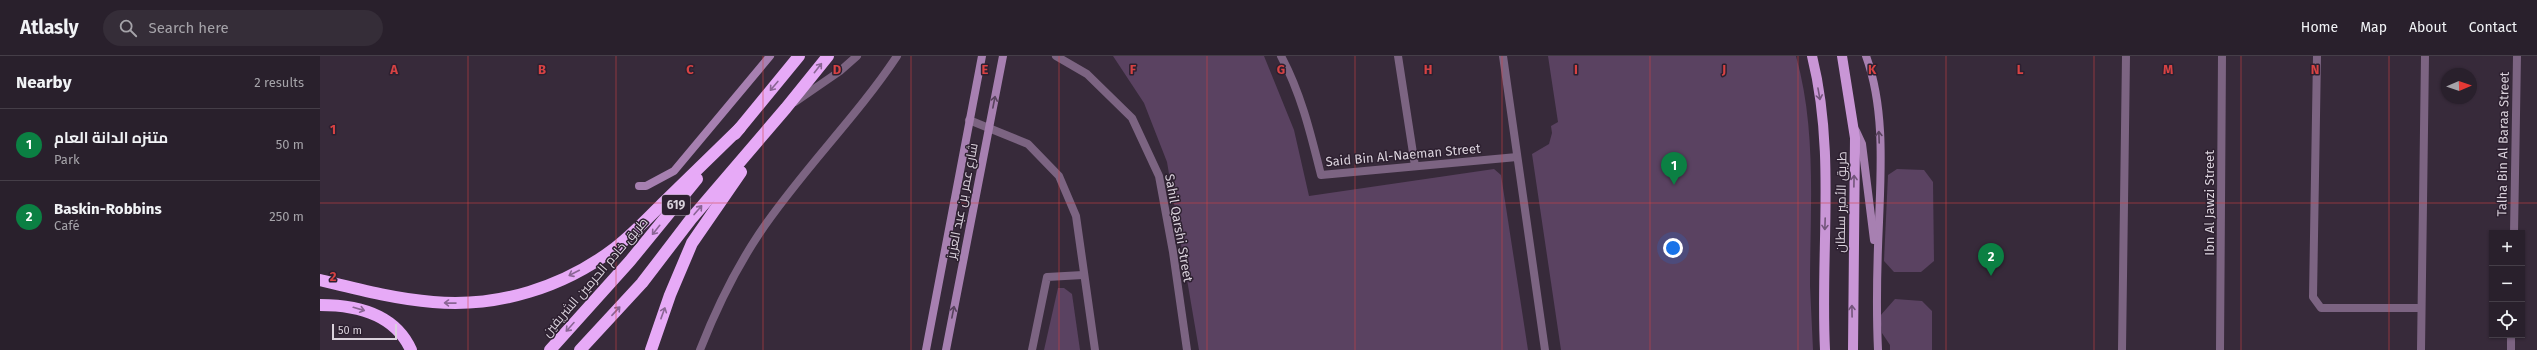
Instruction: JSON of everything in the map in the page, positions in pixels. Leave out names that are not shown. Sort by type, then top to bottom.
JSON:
[{"type":"highway","name":"طريق خادم الحرمين الشريفين","points":[[550,350],[630,261],[799,56]]},
{"type":"highway","name":"619","points":[[580,350],[642,283],[691,219],[786,108],[828,56]]},
{"type":"highway","points":[[651,350],[670,295],[692,243],[786,108]]},
{"type":"highway","points":[[320,280],[388,296],[434,302],[474,303],[509,298],[548,286],[579,270],[615,248],[740,128]]},
{"type":"highway","points":[[320,305],[346,305],[368,311],[391,323],[408,342],[411,350]]},
{"type":"main road","name":"طريق الأمير سلطان","points":[[1812,56],[1821,107],[1826,181],[1823,279],[1825,350]]},
{"type":"main road","name":"طريق الأمير سلطان","points":[[1842,56],[1854,125],[1853,350]]},
{"type":"street","points":[[639,186],[646,186],[674,171],[770,56]]},
{"type":"street","points":[[786,108],[840,71],[857,56]]},
{"type":"street","points":[[700,350],[731,280],[760,233],[878,84],[897,56]]},
{"type":"street","points":[[926,350],[982,56]]},
{"type":"street","name":"شارع عمر بن عبد العزيز","points":[[946,350],[1003,56]]},
{"type":"street","name":"Sahil Qarshi Street","points":[[1056,56],[1087,74],[1132,118],[1159,176],[1173,252],[1187,350]]},
{"type":"street","name":"Said Bin Al-Naeman Street","points":[[1281,56],[1289,71],[1308,125],[1321,175],[1517,157]]},
{"type":"street","points":[[1398,56],[1415,166]]},
{"type":"street","points":[[1503,56],[1545,350]]},
{"type":"street","points":[[1866,56],[1872,72],[1879,126],[1880,176],[1877,264],[1878,350]]},
{"type":"street","points":[[2122,350],[2126,56]]},
{"type":"street","name":"Ibn Al Jawzi Street","points":[[2220,350],[2222,56]]},
{"type":"street","points":[[2317,56],[2313,297],[2321,308],[2421,308]]},
{"type":"street","points":[[2421,350],[2425,56]]},
{"type":"street","name":"Talha Bin Al Baraa Street","points":[[2514,230],[2517,56]]},
{"type":"street","points":[[969,120],[1028,144],[1059,176],[1076,216],[1095,350]]},
{"type":"street","points":[[1854,125],[1862,144],[1877,264]]},
{"type":"street","points":[[1032,350],[1047,277],[1084,275]]},
{"type":"street","points":[[2511,338],[2511,350]]},
{"type":"shaded area","points":[[1113,56],[1264,56],[1294,130],[1309,196],[1494,169],[1501,175],[1528,350],[1199,350],[1167,162],[1144,103]]},
{"type":"shaded area","points":[[1548,56],[1796,56],[1803,84],[1810,141],[1810,286],[1813,350],[1561,350],[1532,154],[1549,144],[1552,133],[1551,126],[1558,122]]},
{"type":"shaded area","points":[[1897,169],[1924,170],[1933,182],[1934,261],[1921,272],[1894,272],[1884,261],[1888,175]]},
{"type":"shaded area","points":[[1058,288],[1064,288],[1072,294],[1080,350],[1044,350]]},
{"type":"shaded area","points":[[1895,299],[1922,301],[1932,311],[1932,350],[1890,350],[1890,345],[1882,333],[1880,316]]},
{"type":"place","name":"متنزه الدانة العام","points":[[1674,185]]},
{"type":"place","name":"Baskin-Robbins","points":[[1991,276]]}]
